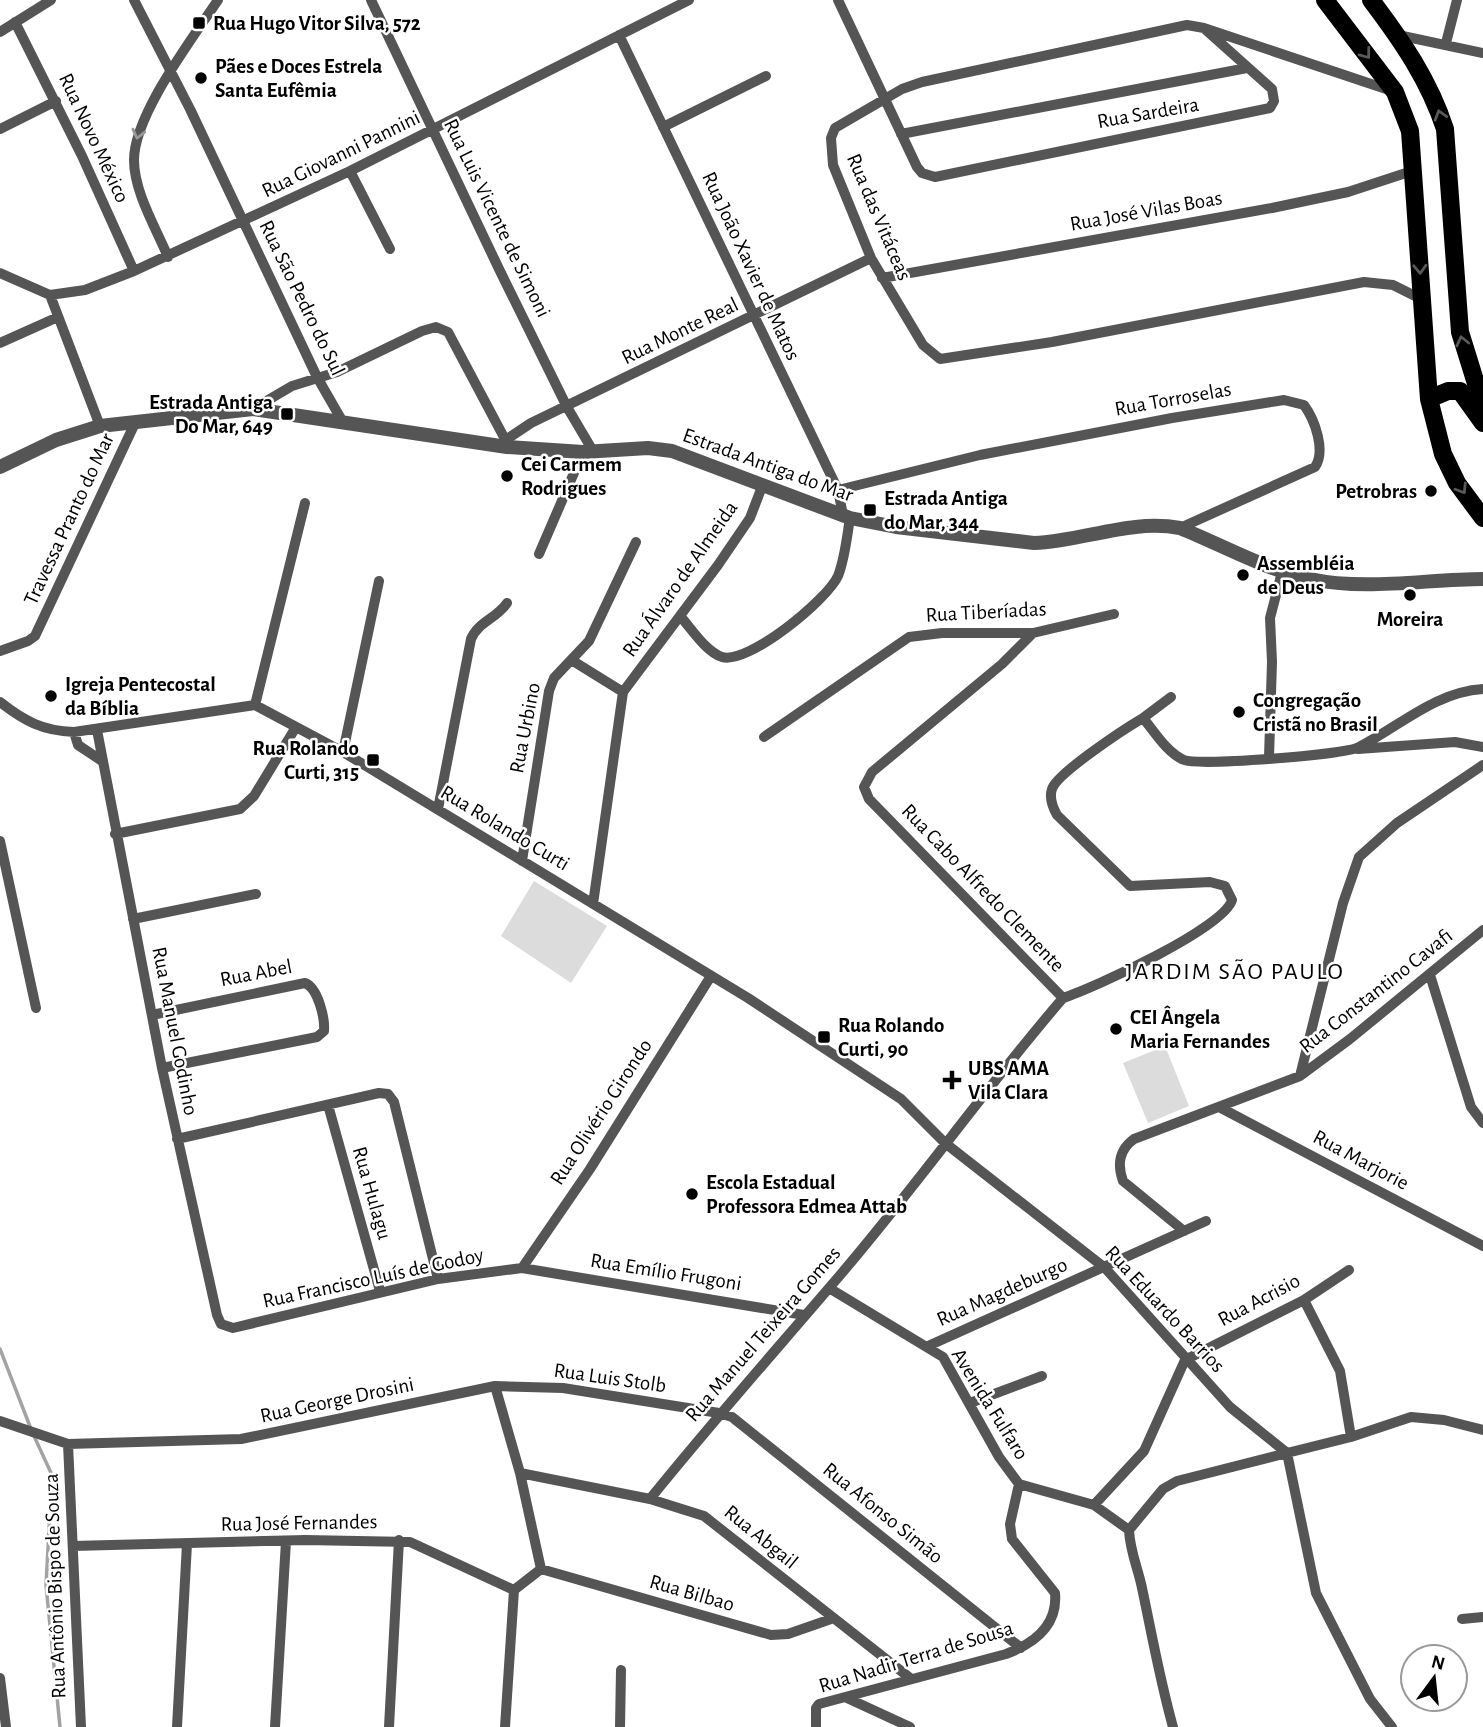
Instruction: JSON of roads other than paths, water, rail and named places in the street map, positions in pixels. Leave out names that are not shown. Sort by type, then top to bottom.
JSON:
[{"type":"main road","points":[[1325,0],[1395,92],[1410,131],[1415,170],[1429,399],[1443,454],[1457,483],[1483,518]]},
{"type":"main road","points":[[1371,0],[1415,60],[1435,98],[1445,129],[1460,332],[1483,406]]},
{"type":"main road","points":[[1429,399],[1448,391],[1460,391],[1483,423]]},
{"type":"street","points":[[0,32],[51,0]]},
{"type":"street","name":"Rua São Pedro do Sul","points":[[134,0],[317,377],[344,424]]},
{"type":"street","points":[[167,257],[137,178],[134,161],[140,123],[218,0]]},
{"type":"street","name":"Rua Luis Vicente de Simoni","points":[[370,0],[588,451]]},
{"type":"street","name":"Rua Giovanni Pannini","points":[[50,295],[85,290],[244,223],[689,0]]},
{"type":"street","points":[[838,0],[901,134],[1247,68]]},
{"type":"street","points":[[1446,43],[1457,0]]},
{"type":"street","name":"Rua Novo México","points":[[15,22],[56,101],[134,271]]},
{"type":"street","name":"Rua das Vitáceas","points":[[1395,92],[1204,27],[1187,25],[966,71],[902,89],[837,125],[831,138],[833,165],[871,258],[923,345],[935,357],[945,359],[1364,282],[1394,285],[1422,299]]},
{"type":"street","name":"Rua Sardeira","points":[[901,134],[922,173],[943,176],[1031,155],[1265,111],[1273,105],[1274,93],[1204,27]]},
{"type":"street","name":"Rua João Xavier de Matos","points":[[619,35],[838,490],[847,516]]},
{"type":"street","points":[[1398,35],[1446,43],[1483,53]]},
{"type":"street","points":[[1415,60],[1425,40]]},
{"type":"street","points":[[663,127],[766,76]]},
{"type":"street","points":[[0,129],[56,101]]},
{"type":"street","name":"Rua José Vilas Boas","points":[[882,278],[1272,208],[1348,192],[1415,170]]},
{"type":"street","points":[[351,171],[390,249]]},
{"type":"street","name":"Rua Monte Real","points":[[507,443],[531,423],[871,258]]},
{"type":"street","points":[[0,273],[50,295],[100,426]]},
{"type":"street","points":[[0,343],[58,317]]},
{"type":"street","points":[[253,409],[292,386],[337,372],[422,331],[436,327],[448,332],[507,443]]},
{"type":"street","name":"Rua Torroselas","points":[[838,490],[981,456],[1172,418],[1284,400],[1304,405],[1320,446],[1319,461],[1315,467],[1301,476],[1180,528]]},
{"type":"street","name":"Estrada Antiga do Mar","points":[[0,467],[56,440],[100,426],[253,409],[344,424],[507,443],[588,451],[648,448],[672,451],[847,516],[896,527],[1034,543],[1056,542],[1141,525],[1180,528],[1282,572],[1311,579],[1349,583],[1481,578]]},
{"type":"street","name":"Travessa Pranto do Mar","points":[[0,651],[29,642],[35,636],[136,421]]},
{"type":"street","points":[[539,554],[588,451]]},
{"type":"street","name":"Rua Álvaro de Almeida","points":[[593,904],[622,694],[750,518],[763,484]]},
{"type":"street","points":[[0,702],[26,722],[52,731],[74,732],[255,705],[305,503]]},
{"type":"street","points":[[680,616],[714,653],[729,658],[738,656],[783,630],[828,590],[837,577],[847,516]]},
{"type":"street","name":"Rua Urbino","points":[[522,861],[545,710],[554,678],[589,641],[636,542]]},
{"type":"street","points":[[1269,757],[1272,662],[1270,618],[1282,572]]},
{"type":"street","points":[[343,752],[379,582]]},
{"type":"street","points":[[438,809],[474,632],[507,603]]},
{"type":"street","name":"Rua Tiberíadas","points":[[764,737],[909,637],[942,633],[1033,633],[1114,614]]},
{"type":"street","name":"Rua Cabo Alfredo Clemente","points":[[1033,633],[1002,664],[872,772],[864,787],[869,799],[1063,998],[1118,976],[1210,924],[1231,905],[1230,892],[1225,886],[1210,882],[1130,886],[1052,807],[1052,788],[1061,777],[1143,718]]},
{"type":"street","points":[[569,663],[622,694]]},
{"type":"street","points":[[1355,749],[1433,701],[1483,689]]},
{"type":"street","points":[[1171,697],[1143,718],[1176,756],[1188,761],[1217,763],[1455,742],[1483,747]]},
{"type":"street","name":"Rua Rolando Curti","points":[[255,705],[343,752],[711,976],[901,1099],[945,1143]]},
{"type":"street","points":[[115,834],[240,809],[254,796],[296,727]]},
{"type":"street","name":"Rua Manuel Godinho","points":[[97,730],[162,1069],[218,1320],[233,1328]]},
{"type":"street","points":[[74,732],[78,745],[102,761]]},
{"type":"street","points":[[1300,1076],[1343,904],[1359,857],[1397,822],[1483,765]]},
{"type":"street","points":[[0,841],[36,1008]]},
{"type":"street","points":[[133,919],[256,894]]},
{"type":"street","name":"Rua Constantino Cavafi","points":[[1184,1231],[1123,1181],[1120,1155],[1125,1146],[1134,1139],[1300,1076],[1430,975],[1483,930]]},
{"type":"street","points":[[1430,975],[1471,1107],[1483,1123]]},
{"type":"street","name":"Rua Olivério Girondo","points":[[522,1268],[590,1169],[711,976]]},
{"type":"street","name":"Rua Abel","points":[[152,1015],[305,983],[313,988],[324,1021],[324,1031],[317,1037],[162,1069]]},
{"type":"street","name":"Rua Manuel Teixeira Gomes","points":[[650,1499],[719,1413],[829,1288],[1008,1062],[1063,998]]},
{"type":"street","points":[[177,1139],[379,1093],[391,1096],[438,1279]]},
{"type":"street","name":"Rua Hulagu","points":[[328,1105],[380,1291]]},
{"type":"street","name":"Rua Marjorie","points":[[1221,1108],[1483,1246]]},
{"type":"street","name":"Rua Eduardo Barrios","points":[[945,1143],[1105,1268],[1230,1407],[1287,1453]]},
{"type":"street","name":"Rua Magdeburgo","points":[[928,1346],[1206,1221]]},
{"type":"street","name":"Rua Francisco Luís de Godoy","points":[[233,1328],[380,1291],[438,1279],[522,1268]]},
{"type":"street","name":"Rua Emílio Frugoni","points":[[522,1268],[804,1315]]},
{"type":"street","name":"Rua Acrisio","points":[[1185,1360],[1304,1300],[1349,1270]]},
{"type":"street","name":"Avenida Fulfaro","points":[[829,1288],[943,1357],[999,1457],[1019,1484],[1094,1504],[1129,1530]]},
{"type":"street","points":[[1304,1300],[1340,1371],[1351,1437]]},
{"type":"street","points":[[1094,1504],[1144,1451],[1185,1360]]},
{"type":"street","points":[[970,1403],[1042,1376]]},
{"type":"street","points":[[495,1386],[520,1473],[541,1569],[514,1590],[505,1727]]},
{"type":"street","name":"Rua Luis Stolb","points":[[495,1386],[563,1388],[719,1413]]},
{"type":"street","name":"Rua George Drosini","points":[[4,1421],[68,1444],[241,1439],[495,1386]]},
{"type":"street","name":"Rua Afonso Simão","points":[[719,1413],[732,1417],[1021,1648]]},
{"type":"street","points":[[1173,1727],[1139,1575],[1131,1556],[1129,1530],[1163,1489],[1177,1481],[1351,1437],[1411,1418],[1444,1420],[1483,1430]]},
{"type":"street","name":"Rua Antônio Bispo de Souza","points":[[68,1444],[81,1727]]},
{"type":"street","points":[[1287,1453],[1316,1593],[1370,1699],[1392,1727]]},
{"type":"street","name":"Rua Abgail","points":[[520,1473],[650,1499],[688,1510],[718,1525],[831,1619],[910,1678]]},
{"type":"street","name":"Rua Nadir Terra de Sousa","points":[[817,1727],[816,1708],[819,1704],[1021,1648],[1048,1627],[1056,1604],[1050,1585],[1012,1539],[1010,1524],[1019,1484]]},
{"type":"street","points":[[275,1727],[286,1541]]},
{"type":"street","name":"Rua José Fernandes","points":[[74,1546],[286,1541],[410,1542],[514,1590]]},
{"type":"street","points":[[389,1727],[399,1541]]},
{"type":"street","points":[[177,1727],[187,1544]]},
{"type":"street","name":"Rua Bilbao","points":[[541,1569],[771,1635],[788,1634],[831,1619]]},
{"type":"street","points":[[1462,1619],[1483,1617]]},
{"type":"street","points":[[620,1727],[621,1670]]},
{"type":"street","points":[[0,1678],[6,1727]]},
{"type":"street","points":[[847,1698],[910,1727]]},
{"type":"waterway","points":[[0,1349],[31,1429]]},
{"type":"waterway","points":[[34,1436],[52,1475],[46,1585],[60,1727]]},
{"type":"place","name":"Rua Hugo Vitor Silva, 572","points":[[199,23]]},
{"type":"place","name":"Pães e Doces Estrela Santa Eufêmia","points":[[201,78]]},
{"type":"place","name":"Estrada Antiga Do Mar, 649","points":[[287,414]]},
{"type":"place","name":"Cei Carmem Rodrigues","points":[[507,476]]},
{"type":"place","name":"Petrobras","points":[[1431,491]]},
{"type":"place","name":"Estrada Antiga do Mar, 344","points":[[870,510]]},
{"type":"place","name":"Assembléia de Deus","points":[[1243,575]]},
{"type":"place","name":"Moreira","points":[[1410,595]]},
{"type":"place","name":"Igreja Pentecostal da Bíblia","points":[[51,696]]},
{"type":"place","name":"Congregação Cristã no Brasil","points":[[1239,712]]},
{"type":"place","name":"Rua Rolando Curti, 315","points":[[373,760]]},
{"type":"place","name":"CEI Ângela Maria Fernandes","points":[[1116,1029]]},
{"type":"place","name":"Rua Rolando Curti, 90","points":[[824,1037]]},
{"type":"place","name":"UBS AMA Vila Clara","points":[[952,1080]]},
{"type":"place","name":"Escola Estadual Professora Edmea Attab","points":[[692,1194]]},
{"type":"district","name":"JARDIM SÃO PAULO","points":[[1235,972]]}]
